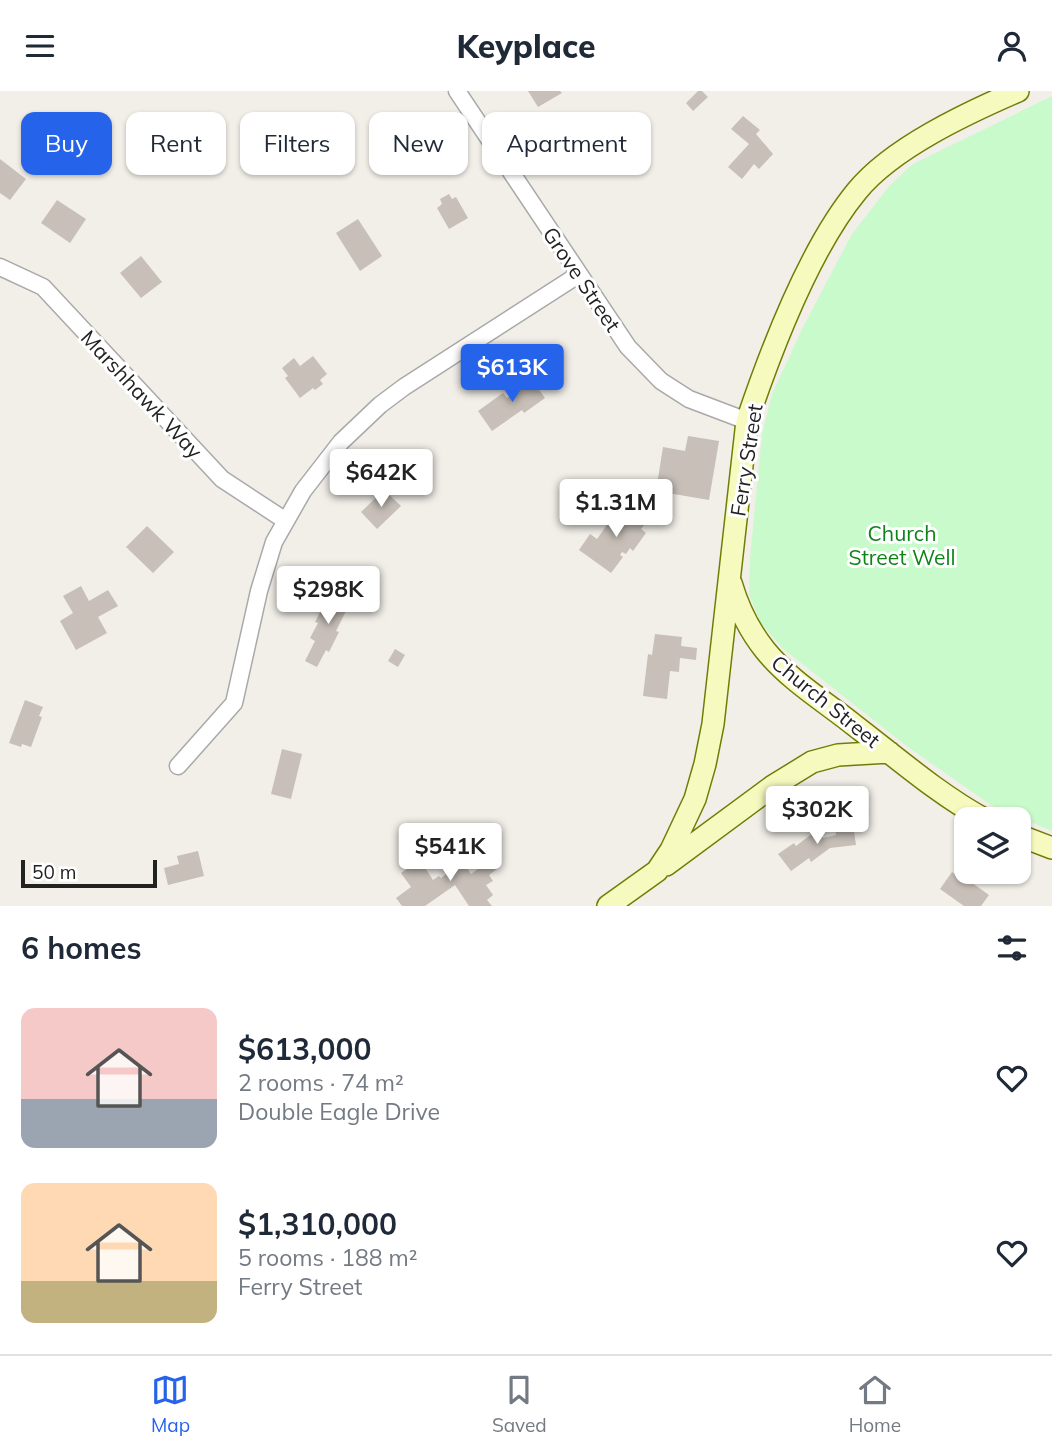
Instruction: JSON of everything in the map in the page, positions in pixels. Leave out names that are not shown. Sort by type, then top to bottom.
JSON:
[{"type":"main road","name":"Ferry Street","points":[[608,906],[657,871],[671,850],[695,799],[705,764],[719,680],[747,421],[796,296],[838,218],[858,190],[888,163],[927,136],[1018,91]]},
{"type":"main road","name":"Church Street","points":[[729,575],[737,603],[763,648],[785,672],[966,807]]},
{"type":"main road","name":"Church Street","points":[[657,871],[774,786],[812,762],[838,755],[889,752]]},
{"type":"main road","points":[[1031,840],[1052,848]]},
{"type":"street","name":"Grove Street","points":[[457,91],[628,347],[661,381],[689,399],[747,421]]},
{"type":"street","name":"Marshhawk Way","points":[[0,267],[43,287],[222,479],[286,521]]},
{"type":"street","points":[[178,766],[234,703],[259,591],[274,542],[303,491],[341,442],[380,405],[433,367],[578,275]]},
{"type":"green space","name":"Church Street Well","points":[[1052,96],[1052,831],[1031,822],[1031,807],[991,805],[908,747],[782,648],[760,622],[749,594],[762,434],[772,394],[803,327],[852,234],[890,185],[913,164]]},
{"type":"building","points":[[528,91],[560,91],[562,93],[538,107]]},
{"type":"building","points":[[698,91],[708,97],[693,111],[686,103]]},
{"type":"building","points":[[743,116],[760,130],[756,134],[773,154],[759,169],[754,164],[742,179],[728,167],[749,144],[731,129]]},
{"type":"building","points":[[0,159],[26,179],[10,200],[0,193]]},
{"type":"building","points":[[449,194],[452,199],[456,197],[468,218],[449,229],[437,208],[442,204],[440,199]]},
{"type":"building","points":[[57,200],[86,219],[70,243],[41,223]]},
{"type":"building","points":[[358,219],[382,256],[360,271],[336,233]]},
{"type":"building","points":[[141,256],[162,282],[141,298],[120,273]]},
{"type":"building","points":[[313,356],[327,374],[320,380],[323,384],[300,398],[285,378],[288,376],[282,368],[294,358],[300,366]]},
{"type":"building","points":[[530,377],[545,398],[492,431],[478,411],[503,393],[507,398],[511,395],[508,391]]},
{"type":"building","points":[[688,436],[719,441],[709,500],[656,491],[663,447],[685,451]]},
{"type":"building","points":[[384,490],[401,506],[377,529],[361,512]]},
{"type":"building","points":[[628,504],[643,515],[640,520],[645,524],[641,529],[646,533],[633,551],[630,548],[626,554],[622,552],[620,555],[623,557],[611,573],[579,550],[590,534],[597,539],[616,512],[620,515]]},
{"type":"building","points":[[147,526],[174,552],[153,573],[126,547]]},
{"type":"building","points":[[81,586],[89,601],[108,590],[118,606],[98,617],[107,633],[76,650],[60,621],[73,613],[63,596]]},
{"type":"building","points":[[332,589],[352,599],[329,652],[326,650],[317,667],[305,661],[315,641],[310,638],[318,623],[315,622]]},
{"type":"building","points":[[655,634],[682,637],[681,646],[697,648],[696,660],[680,658],[679,672],[670,671],[667,699],[643,696],[648,654],[652,655]]},
{"type":"building","points":[[395,649],[405,655],[398,667],[388,661]]},
{"type":"building","points":[[25,700],[43,707],[31,747],[9,743]]},
{"type":"building","points":[[282,749],[302,754],[291,799],[271,794]]},
{"type":"building","points":[[853,824],[856,845],[830,848],[811,862],[809,858],[791,871],[778,854],[794,843],[796,846],[817,830],[823,838],[836,835],[835,826]]},
{"type":"building","points":[[487,846],[498,861],[493,864],[497,869],[489,875],[493,881],[486,885],[493,895],[487,900],[492,906],[469,906],[455,885],[425,906],[402,906],[396,898],[411,887],[401,873],[420,860],[433,880],[439,876],[441,878],[453,869],[456,872],[465,865],[471,874],[482,866],[474,855]]},
{"type":"building","points":[[198,851],[204,876],[168,885],[164,868],[179,864],[177,856]]},
{"type":"building","points":[[952,872],[954,884],[974,884],[989,895],[981,906],[964,906],[940,889]]}]
